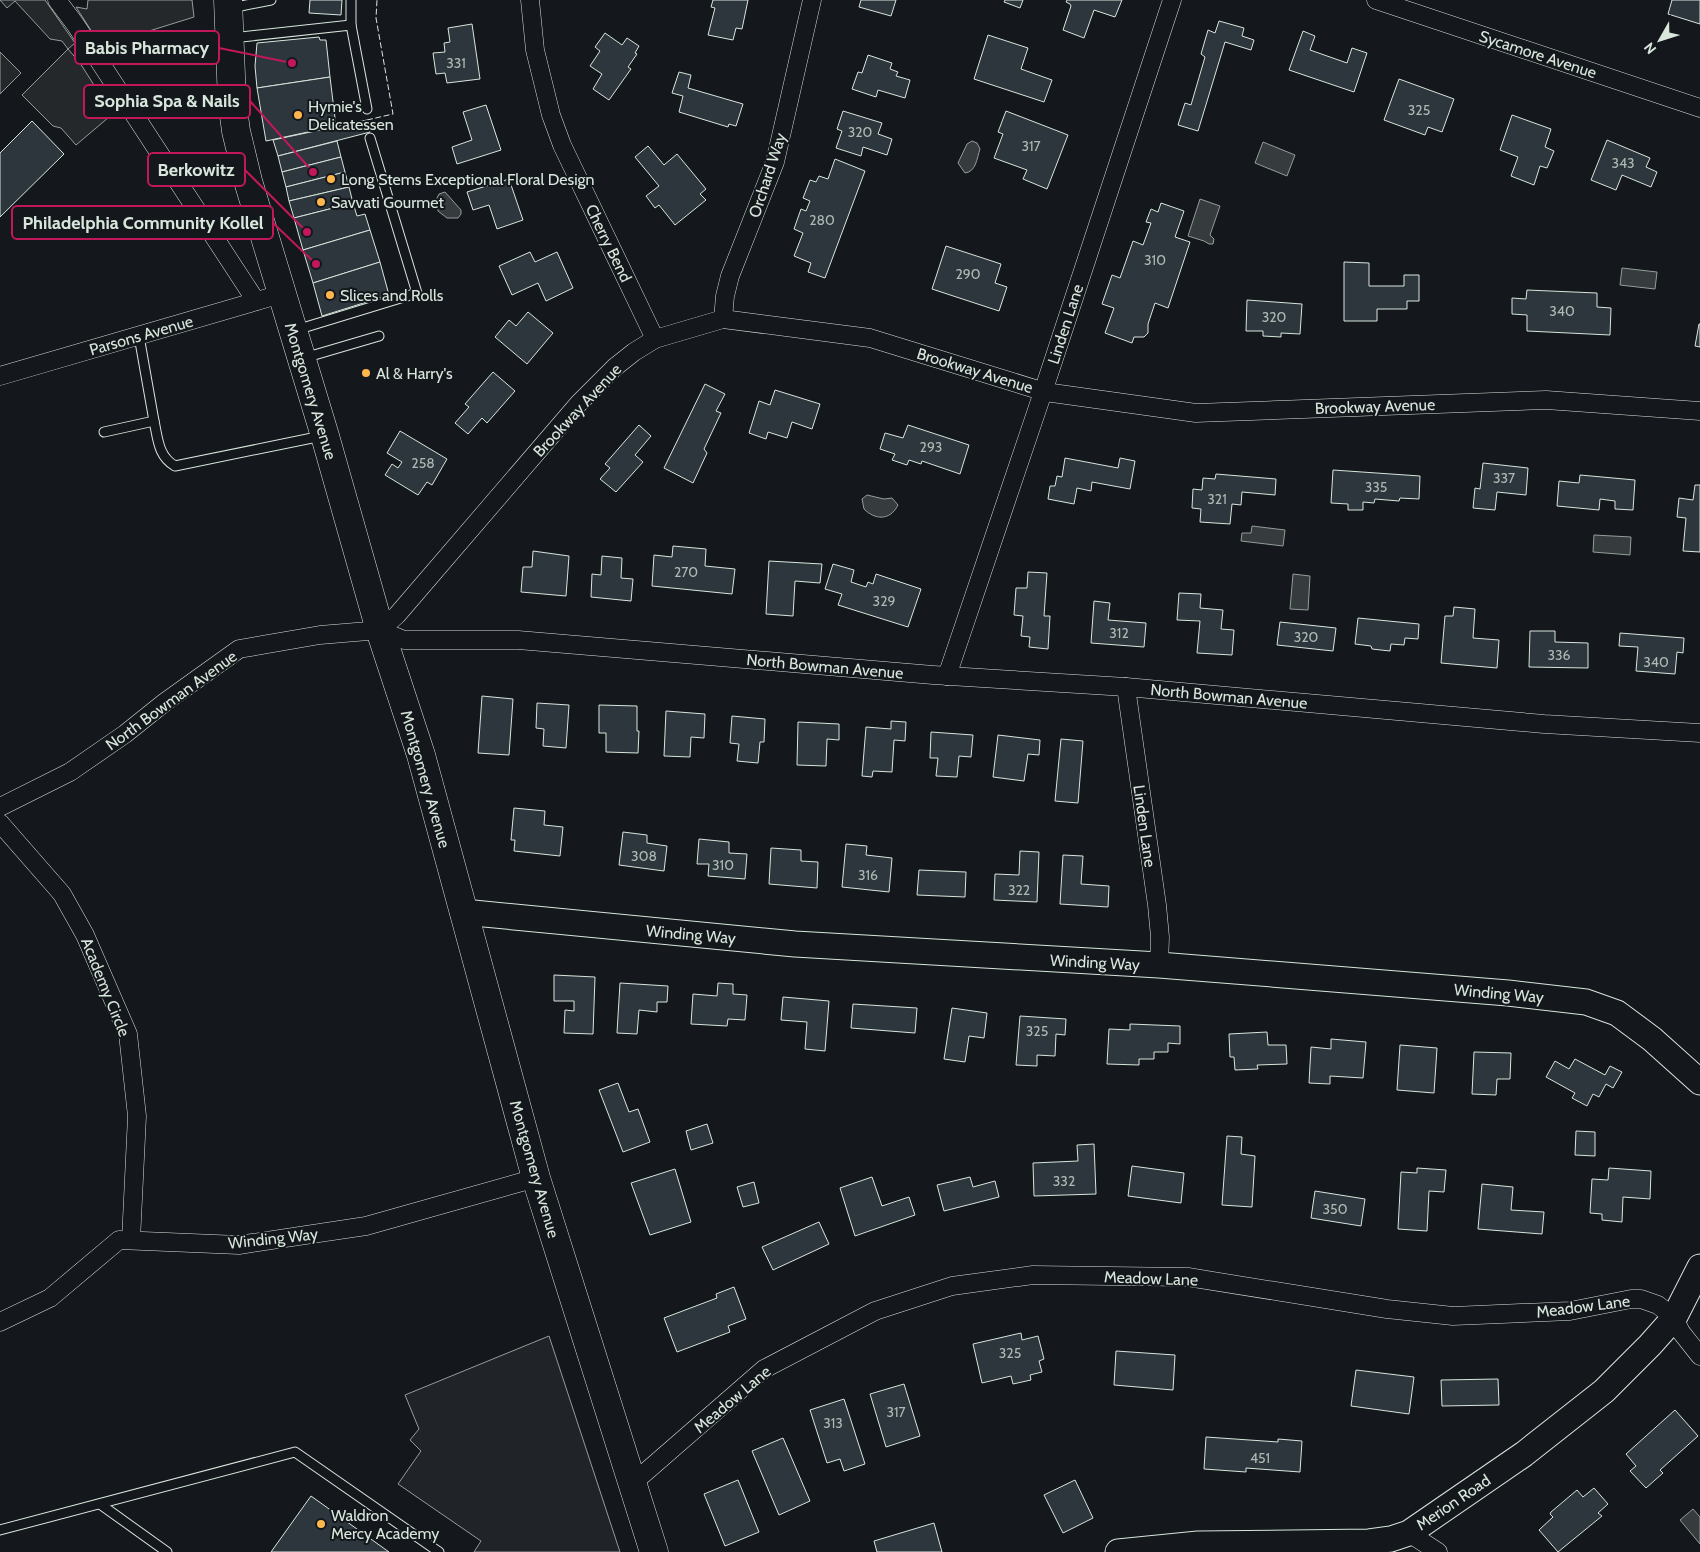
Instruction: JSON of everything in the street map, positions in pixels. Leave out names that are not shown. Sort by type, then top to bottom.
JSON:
[{"type":"main road","name":"Montgomery Avenue","points":[[228,4],[232,101],[236,131],[248,181],[325,436],[380,630],[421,755],[536,1178],[654,1552]]},
{"type":"street","points":[[57,0],[75,24],[256,301]]},
{"type":"street","name":"Cherry Bend","points":[[530,0],[535,50],[551,115],[562,145],[655,339]]},
{"type":"street","name":"Orchard Way","points":[[723,319],[725,296],[730,276],[775,162],[812,0]]},
{"type":"street","name":"Linden Lane","points":[[947,676],[1172,0]]},
{"type":"street","name":"Sycamore Avenue","points":[[1376,0],[1700,108]]},
{"type":"street","name":"Parsons Avenue","points":[[0,376],[281,294]]},
{"type":"street","name":"Brookway Avenue","points":[[380,630],[397,615],[580,403],[615,367],[655,339],[723,319],[870,338],[1043,392],[1196,413],[1546,400],[1700,411]]},
{"type":"street","name":"North Bowman Avenue","points":[[0,807],[70,772],[125,734],[165,702],[239,649],[320,635],[380,630],[404,640],[518,640],[947,676],[1126,687],[1544,724],[1700,733]]},
{"type":"street","name":"Linden Lane","points":[[1126,687],[1157,905],[1160,937],[1159,965]]},
{"type":"street","name":"Academy Circle","points":[[0,823],[62,894],[85,935],[128,1034],[137,1116],[130,1240]]},
{"type":"street","name":"Winding Way","points":[[464,912],[795,944],[1159,965],[1508,993],[1586,1002],[1617,1013],[1652,1038],[1700,1082]]},
{"type":"street","name":"Winding Way","points":[[0,1322],[50,1298],[119,1240],[239,1245],[356,1227],[536,1178]]},
{"type":"street","name":"Merion Road","points":[[1118,1552],[1369,1542],[1391,1539],[1409,1533],[1524,1454],[1572,1419],[1604,1392],[1674,1318],[1700,1267]]},
{"type":"street","name":"Meadow Lane","points":[[633,1483],[764,1369],[875,1311],[952,1286],[1032,1275],[1188,1277],[1387,1309],[1453,1316],[1570,1311],[1631,1299],[1641,1299],[1658,1305],[1674,1318],[1681,1332],[1700,1356]]},
{"type":"street","points":[[1409,1533],[1438,1552]]},
{"type":"lane","points":[[228,4],[271,0]]},
{"type":"lane","points":[[351,0],[351,25],[367,109]]},
{"type":"lane","points":[[229,38],[351,25]]},
{"type":"lane","points":[[293,331],[417,293],[370,138]]},
{"type":"lane","points":[[139,336],[161,450],[165,460],[175,466],[325,436]]},
{"type":"lane","points":[[301,358],[379,336]]},
{"type":"lane","points":[[104,432],[154,421]]},
{"type":"lane","points":[[0,1530],[266,1458],[295,1452],[439,1552]]},
{"type":"lane","points":[[100,1504],[167,1552]]},
{"type":"shaded area","points":[[0,0],[45,0],[75,43],[68,49],[62,41],[50,39],[15,1],[7,8]]},
{"type":"shaded area","points":[[88,0],[192,0],[194,17],[101,46],[76,7],[87,9]]},
{"type":"shaded area","points":[[68,49],[115,112],[76,145],[61,128],[53,126],[22,95]]},
{"type":"shaded area","points":[[0,52],[21,73],[0,94]]},
{"type":"shaded area","points":[[972,141],[977,143],[980,149],[974,167],[965,173],[958,163],[967,144]]},
{"type":"shaded area","points":[[1263,142],[1295,155],[1287,176],[1255,163]]},
{"type":"shaded area","points":[[445,192],[461,210],[458,218],[447,218],[438,211],[435,202],[439,194]]},
{"type":"shaded area","points":[[1200,199],[1220,206],[1210,235],[1214,239],[1213,244],[1188,236]]},
{"type":"shaded area","points":[[1622,268],[1657,272],[1655,289],[1620,285]]},
{"type":"shaded area","points":[[867,495],[884,499],[892,498],[898,505],[891,514],[877,517],[864,509],[862,499]]},
{"type":"shaded area","points":[[1252,526],[1285,530],[1283,546],[1241,541],[1242,533],[1251,533]]},
{"type":"shaded area","points":[[1594,535],[1631,537],[1630,555],[1593,552]]},
{"type":"shaded area","points":[[1293,574],[1310,576],[1308,610],[1290,609]]},
{"type":"shaded area","points":[[549,1336],[620,1552],[474,1552],[481,1541],[398,1484],[421,1451],[410,1440],[419,1429],[405,1395]]},
{"type":"shaded area","points":[[1693,1509],[1700,1517],[1700,1544],[1680,1520]]},
{"type":"building","points":[[310,0],[342,0],[341,15],[309,13]]},
{"type":"building","points":[[713,0],[748,0],[742,29],[736,28],[733,40],[708,35],[715,8],[711,7]]},
{"type":"building","points":[[861,0],[896,0],[891,16],[859,7]]},
{"type":"building","points":[[1005,0],[1023,0],[1020,8],[1004,2]]},
{"type":"building","points":[[1067,0],[1122,0],[1115,17],[1094,10],[1084,38],[1063,30],[1071,6],[1066,2]]},
{"type":"building","points":[[1672,0],[1700,0],[1700,24],[1668,14]]},
{"type":"building","points":[[1219,21],[1244,28],[1242,36],[1254,40],[1251,50],[1225,42],[1198,131],[1178,125],[1185,103],[1191,105],[1205,57],[1201,54],[1208,30],[1215,33]]},
{"type":"building","points":[[472,24],[480,79],[447,83],[445,73],[436,74],[433,53],[445,52],[444,43],[450,42],[448,28]]},
{"type":"building","points":[[1303,31],[1315,36],[1310,50],[1347,63],[1352,48],[1367,53],[1354,92],[1289,70]]},
{"type":"building","points":[[605,33],[622,45],[627,38],[639,46],[635,53],[637,54],[628,67],[631,69],[609,100],[593,89],[602,74],[590,66],[600,51],[595,47]]},
{"type":"building","points":[[988,35],[1028,48],[1021,69],[1052,80],[1044,102],[974,79]]},
{"type":"building","points":[[319,37],[320,40],[326,40],[330,77],[257,88],[255,66],[257,43]]},
{"type":"building","points":[[868,55],[892,63],[890,69],[898,72],[896,76],[910,80],[905,98],[878,90],[876,97],[852,89],[858,72],[862,73]]},
{"type":"building","points":[[679,72],[691,75],[688,88],[743,104],[736,126],[729,124],[728,127],[679,112],[683,96],[672,93]]},
{"type":"building","name":"Hymie's Delicatessen","points":[[330,77],[336,126],[266,141],[257,88]]},
{"type":"building","points":[[1399,79],[1454,99],[1442,132],[1428,127],[1425,135],[1384,120]]},
{"type":"building","points":[[486,105],[501,150],[457,164],[452,147],[472,140],[463,112]]},
{"type":"building","points":[[843,111],[882,123],[878,134],[892,139],[887,155],[863,147],[861,156],[836,148],[842,131],[837,129]]},
{"type":"building","points":[[1006,111],[1068,135],[1047,189],[1023,179],[1027,170],[994,158],[1003,134],[998,132]]},
{"type":"building","points":[[1512,115],[1551,129],[1545,147],[1554,151],[1547,168],[1540,166],[1534,185],[1511,176],[1518,157],[1500,150]]},
{"type":"building","points":[[367,120],[370,132],[278,156],[273,140]]},
{"type":"building","points":[[32,121],[64,154],[0,217],[0,153]]},
{"type":"building","points":[[1607,140],[1650,158],[1646,167],[1657,172],[1651,187],[1622,175],[1616,190],[1591,180]]},
{"type":"building","points":[[337,141],[341,157],[282,172],[278,156]]},
{"type":"building","points":[[648,146],[664,165],[677,154],[706,189],[700,194],[706,200],[675,225],[659,205],[655,208],[646,196],[659,186],[635,157]]},
{"type":"building","points":[[341,157],[345,172],[286,187],[282,172]]},
{"type":"building","points":[[835,159],[865,171],[825,278],[808,272],[811,263],[794,256],[803,233],[794,229],[801,209],[806,211],[810,201],[803,198],[810,180],[816,182],[819,176],[828,179]]},
{"type":"building","name":"Long Stems Exceptional Floral Design","points":[[345,172],[349,187],[289,201],[286,187]]},
{"type":"building","points":[[509,179],[523,220],[497,229],[489,205],[473,210],[467,192]]},
{"type":"building","name":"Savvati Gourmet","points":[[349,187],[353,203],[294,218],[289,201]]},
{"type":"building","points":[[353,203],[357,216],[365,214],[370,230],[303,250],[294,218]]},
{"type":"building","points":[[1161,203],[1184,211],[1175,237],[1190,242],[1168,308],[1155,303],[1148,324],[1148,333],[1144,337],[1134,337],[1132,343],[1105,333],[1114,308],[1102,304],[1112,275],[1120,278],[1133,241],[1143,245],[1151,223],[1146,222],[1151,209],[1158,212]]},
{"type":"building","points":[[370,230],[380,262],[313,283],[303,250]]},
{"type":"building","points":[[946,246],[1001,264],[995,283],[1007,287],[999,311],[932,289]]},
{"type":"building","points":[[530,252],[535,262],[557,252],[573,288],[546,301],[538,283],[512,295],[499,266]]},
{"type":"building","points":[[380,262],[389,295],[322,316],[313,283]]},
{"type":"building","points":[[1344,262],[1369,263],[1369,286],[1404,286],[1404,275],[1419,275],[1419,301],[1407,301],[1407,309],[1377,309],[1377,321],[1344,321]]},
{"type":"building","points":[[1527,290],[1597,293],[1597,307],[1611,308],[1610,335],[1527,331],[1527,315],[1512,314],[1512,298],[1526,299]]},
{"type":"building","points":[[1247,300],[1302,304],[1300,334],[1281,333],[1281,337],[1263,336],[1263,331],[1246,331]]},
{"type":"building","points":[[528,312],[553,333],[527,364],[495,337],[509,320],[516,326]]},
{"type":"building","points":[[1700,324],[1700,347],[1695,346]]},
{"type":"building","points":[[493,372],[515,391],[487,423],[482,418],[468,434],[455,423],[469,407],[465,404]]},
{"type":"building","points":[[705,384],[725,394],[716,411],[721,413],[704,449],[707,453],[693,483],[664,468]]},
{"type":"building","points":[[775,390],[820,404],[812,429],[792,422],[787,438],[768,432],[766,439],[749,433],[759,401],[770,405]]},
{"type":"building","points":[[639,425],[651,436],[635,455],[643,462],[616,492],[600,479],[610,468],[605,464]]},
{"type":"building","points":[[908,425],[969,445],[960,474],[922,461],[921,464],[909,460],[907,465],[892,460],[895,454],[880,449],[885,433],[903,438]]},
{"type":"building","points":[[400,431],[447,459],[432,485],[427,482],[418,495],[385,475],[392,464],[398,468],[402,462],[387,453]]},
{"type":"building","points":[[1065,458],[1118,468],[1120,458],[1135,461],[1130,489],[1092,482],[1091,491],[1077,488],[1074,504],[1048,499],[1050,486],[1055,486],[1057,476],[1062,477]]},
{"type":"building","points":[[1483,463],[1528,468],[1526,495],[1497,492],[1495,510],[1473,508],[1475,488],[1480,489]]},
{"type":"building","points":[[1333,470],[1420,476],[1419,499],[1400,498],[1399,501],[1375,499],[1374,503],[1363,502],[1363,510],[1348,510],[1348,504],[1331,503]]},
{"type":"building","points":[[1216,474],[1276,479],[1275,495],[1242,492],[1241,505],[1232,504],[1230,524],[1200,522],[1201,509],[1192,508],[1193,489],[1202,490],[1203,478],[1215,479]]},
{"type":"building","points":[[1580,475],[1635,480],[1633,510],[1615,509],[1615,501],[1600,499],[1599,510],[1557,506],[1559,481],[1579,483]]},
{"type":"building","points":[[1695,485],[1700,485],[1700,552],[1683,551],[1686,518],[1677,517],[1679,498],[1693,500]]},
{"type":"building","points":[[673,546],[706,549],[705,566],[735,569],[732,594],[652,586],[654,555],[672,557]]},
{"type":"building","points":[[533,551],[569,556],[566,596],[521,592],[523,567],[532,567]]},
{"type":"building","points":[[602,556],[622,558],[621,578],[633,579],[631,601],[591,597],[592,574],[601,575]]},
{"type":"building","points":[[769,561],[822,564],[820,583],[795,581],[793,616],[766,614]]},
{"type":"building","points":[[833,564],[854,570],[851,582],[866,587],[868,582],[873,584],[876,574],[921,589],[908,627],[838,605],[842,594],[825,589]]},
{"type":"building","points":[[1028,572],[1047,573],[1044,616],[1050,616],[1048,649],[1029,647],[1030,637],[1021,636],[1023,616],[1014,615],[1016,588],[1027,588]]},
{"type":"building","points":[[1179,593],[1201,594],[1200,608],[1223,610],[1221,629],[1234,630],[1232,655],[1197,653],[1200,621],[1177,620]]},
{"type":"building","points":[[1094,601],[1110,603],[1108,620],[1146,623],[1144,647],[1091,643]]},
{"type":"building","points":[[1454,607],[1475,609],[1473,638],[1499,640],[1497,668],[1441,663],[1445,616],[1453,616]]},
{"type":"building","points":[[1358,618],[1419,624],[1418,639],[1405,638],[1404,645],[1391,644],[1390,651],[1372,649],[1371,646],[1355,644]]},
{"type":"building","points":[[1280,622],[1336,628],[1333,651],[1277,645]]},
{"type":"building","points":[[1530,631],[1555,631],[1555,642],[1588,643],[1588,668],[1529,667]]},
{"type":"building","points":[[1620,633],[1684,638],[1683,653],[1677,652],[1675,674],[1636,671],[1638,647],[1619,646]]},
{"type":"building","points":[[482,696],[513,699],[509,755],[478,753]]},
{"type":"building","points":[[537,703],[569,705],[566,748],[543,746],[544,729],[536,728]]},
{"type":"building","points":[[599,705],[637,706],[638,753],[606,752],[606,733],[599,733]]},
{"type":"building","points":[[666,711],[705,714],[704,738],[691,737],[690,757],[664,756]]},
{"type":"building","points":[[732,716],[765,719],[764,742],[760,742],[758,763],[737,761],[739,744],[730,743]]},
{"type":"building","points":[[891,721],[906,722],[905,741],[894,740],[892,772],[873,771],[872,777],[862,776],[866,727],[891,729]]},
{"type":"building","points":[[798,722],[839,724],[839,740],[827,739],[826,766],[797,765]]},
{"type":"building","points":[[931,732],[973,735],[971,757],[959,756],[957,777],[936,776],[938,758],[930,758]]},
{"type":"building","points":[[998,735],[1040,740],[1039,755],[1028,754],[1024,781],[993,777]]},
{"type":"building","points":[[1061,739],[1083,741],[1078,803],[1055,801]]},
{"type":"building","points":[[514,808],[545,811],[544,825],[563,827],[560,856],[514,851],[515,840],[511,840]]},
{"type":"building","points":[[623,832],[647,835],[647,843],[667,846],[664,871],[619,865]]},
{"type":"building","points":[[699,839],[729,842],[729,853],[747,854],[745,879],[708,876],[709,864],[697,864]]},
{"type":"building","points":[[846,844],[867,846],[866,855],[892,858],[889,892],[842,887]]},
{"type":"building","points":[[771,848],[801,850],[801,861],[818,862],[817,888],[769,884]]},
{"type":"building","points":[[1020,851],[1039,852],[1037,902],[994,900],[995,874],[1019,875]]},
{"type":"building","points":[[1063,855],[1083,856],[1081,884],[1109,886],[1108,907],[1060,904]]},
{"type":"building","points":[[919,870],[966,872],[965,897],[917,895]]},
{"type":"building","points":[[554,975],[595,977],[593,1034],[564,1033],[565,1010],[574,1011],[574,1001],[554,1001]]},
{"type":"building","points":[[620,983],[668,986],[667,1002],[657,1002],[657,1012],[639,1010],[637,1034],[617,1033]]},
{"type":"building","points":[[718,983],[733,984],[733,994],[747,995],[745,1020],[728,1019],[727,1026],[691,1024],[693,994],[717,996]]},
{"type":"building","points":[[783,997],[829,1001],[825,1051],[805,1049],[807,1022],[781,1020]]},
{"type":"building","points":[[853,1004],[917,1008],[915,1033],[851,1028]]},
{"type":"building","points":[[952,1008],[987,1013],[984,1038],[969,1036],[965,1062],[944,1059]]},
{"type":"building","points":[[1020,1016],[1066,1019],[1065,1035],[1056,1034],[1055,1056],[1037,1055],[1037,1066],[1016,1065]]},
{"type":"building","points":[[1130,1024],[1180,1026],[1180,1044],[1168,1043],[1168,1052],[1154,1052],[1154,1059],[1139,1059],[1139,1065],[1107,1064],[1109,1029],[1130,1030]]},
{"type":"building","points":[[1267,1032],[1268,1045],[1286,1045],[1287,1064],[1257,1065],[1258,1069],[1235,1070],[1234,1057],[1230,1057],[1229,1034]]},
{"type":"building","points":[[1331,1039],[1366,1042],[1363,1078],[1330,1076],[1330,1084],[1309,1083],[1311,1047],[1331,1049]]},
{"type":"building","points":[[1400,1045],[1437,1048],[1434,1093],[1397,1090]]},
{"type":"building","points":[[1474,1052],[1511,1053],[1510,1079],[1497,1079],[1496,1095],[1472,1094]]},
{"type":"building","points":[[1575,1059],[1605,1075],[1610,1066],[1622,1072],[1613,1088],[1606,1084],[1599,1097],[1593,1094],[1587,1106],[1572,1098],[1575,1093],[1546,1077],[1555,1061],[1569,1069]]},
{"type":"building","points":[[618,1083],[629,1112],[638,1109],[650,1142],[623,1152],[599,1090]]},
{"type":"building","points":[[707,1124],[713,1143],[691,1150],[686,1131]]},
{"type":"building","points":[[1576,1131],[1595,1132],[1595,1156],[1575,1155]]},
{"type":"building","points":[[1227,1136],[1242,1137],[1241,1154],[1255,1156],[1252,1207],[1222,1205]]},
{"type":"building","points":[[1094,1144],[1096,1194],[1034,1196],[1033,1163],[1078,1161],[1077,1145]]},
{"type":"building","points":[[1132,1166],[1184,1173],[1181,1203],[1128,1196]]},
{"type":"building","points":[[1417,1168],[1446,1170],[1444,1192],[1429,1191],[1427,1231],[1398,1229],[1401,1172],[1417,1173]]},
{"type":"building","points":[[1609,1168],[1651,1171],[1650,1199],[1623,1197],[1622,1222],[1602,1220],[1602,1214],[1590,1213],[1592,1179],[1608,1180]]},
{"type":"building","points":[[675,1169],[691,1222],[650,1235],[631,1183]]},
{"type":"building","points":[[872,1177],[882,1206],[909,1197],[915,1215],[855,1236],[840,1188]]},
{"type":"building","points":[[970,1177],[973,1187],[995,1181],[999,1197],[944,1211],[937,1185]]},
{"type":"building","points":[[754,1182],[759,1203],[743,1207],[737,1187]]},
{"type":"building","points":[[1482,1184],[1513,1187],[1511,1210],[1544,1212],[1542,1234],[1478,1229]]},
{"type":"building","points":[[1315,1191],[1365,1199],[1361,1226],[1311,1218]]},
{"type":"building","points":[[819,1222],[829,1244],[773,1270],[762,1247]]},
{"type":"building","points":[[734,1287],[746,1319],[728,1326],[730,1332],[677,1352],[664,1318],[717,1298],[716,1294]]},
{"type":"building","points":[[1021,1333],[1022,1340],[1038,1336],[1044,1359],[1039,1361],[1042,1372],[1030,1375],[1031,1380],[1013,1384],[1011,1376],[982,1383],[973,1344]]},
{"type":"building","points":[[1116,1351],[1175,1355],[1173,1390],[1114,1385]]},
{"type":"building","points":[[1356,1370],[1414,1377],[1409,1414],[1351,1406]]},
{"type":"building","points":[[1498,1379],[1499,1405],[1442,1406],[1441,1380]]},
{"type":"building","points":[[904,1384],[920,1436],[886,1447],[870,1394]]},
{"type":"building","points":[[844,1399],[865,1464],[844,1471],[840,1459],[827,1463],[810,1410]]},
{"type":"building","points":[[1675,1410],[1698,1436],[1660,1470],[1663,1473],[1646,1488],[1630,1471],[1636,1466],[1626,1454]]},
{"type":"building","points":[[1206,1437],[1278,1442],[1278,1439],[1302,1441],[1300,1472],[1246,1468],[1246,1472],[1204,1469]]},
{"type":"building","points":[[783,1438],[810,1501],[779,1515],[752,1451]]},
{"type":"building","points":[[738,1480],[759,1532],[725,1546],[704,1494]]},
{"type":"building","points":[[1075,1480],[1093,1518],[1063,1533],[1044,1495]]},
{"type":"building","points":[[1594,1488],[1608,1504],[1598,1513],[1602,1516],[1558,1552],[1539,1530],[1553,1517],[1550,1514],[1551,1512],[1577,1490],[1583,1497]]},
{"type":"building","name":"Waldron Mercy Academy","points":[[311,1496],[389,1552],[271,1552]]},
{"type":"building","points":[[934,1523],[942,1552],[877,1552],[874,1541]]},
{"type":"fence","points":[[367,120],[393,114],[376,18],[377,0]]},
{"type":"place","name":"Babis Pharmacy","points":[[292,63]]},
{"type":"place","name":"Hymie's Delicatessen","points":[[298,115]]},
{"type":"place","name":"Sophia Spa & Nails","points":[[313,172]]},
{"type":"place","name":"Long Stems Exceptional Floral Design","points":[[331,179]]},
{"type":"place","name":"Savvati Gourmet","points":[[321,202]]},
{"type":"place","name":"Berkowitz","points":[[307,232]]},
{"type":"place","name":"Philadelphia Community Kollel","points":[[316,264]]},
{"type":"place","name":"Slices and Rolls","points":[[330,295]]},
{"type":"place","name":"Al & Harry's","points":[[366,373]]},
{"type":"place","name":"Waldron Mercy Academy","points":[[321,1524]]}]
